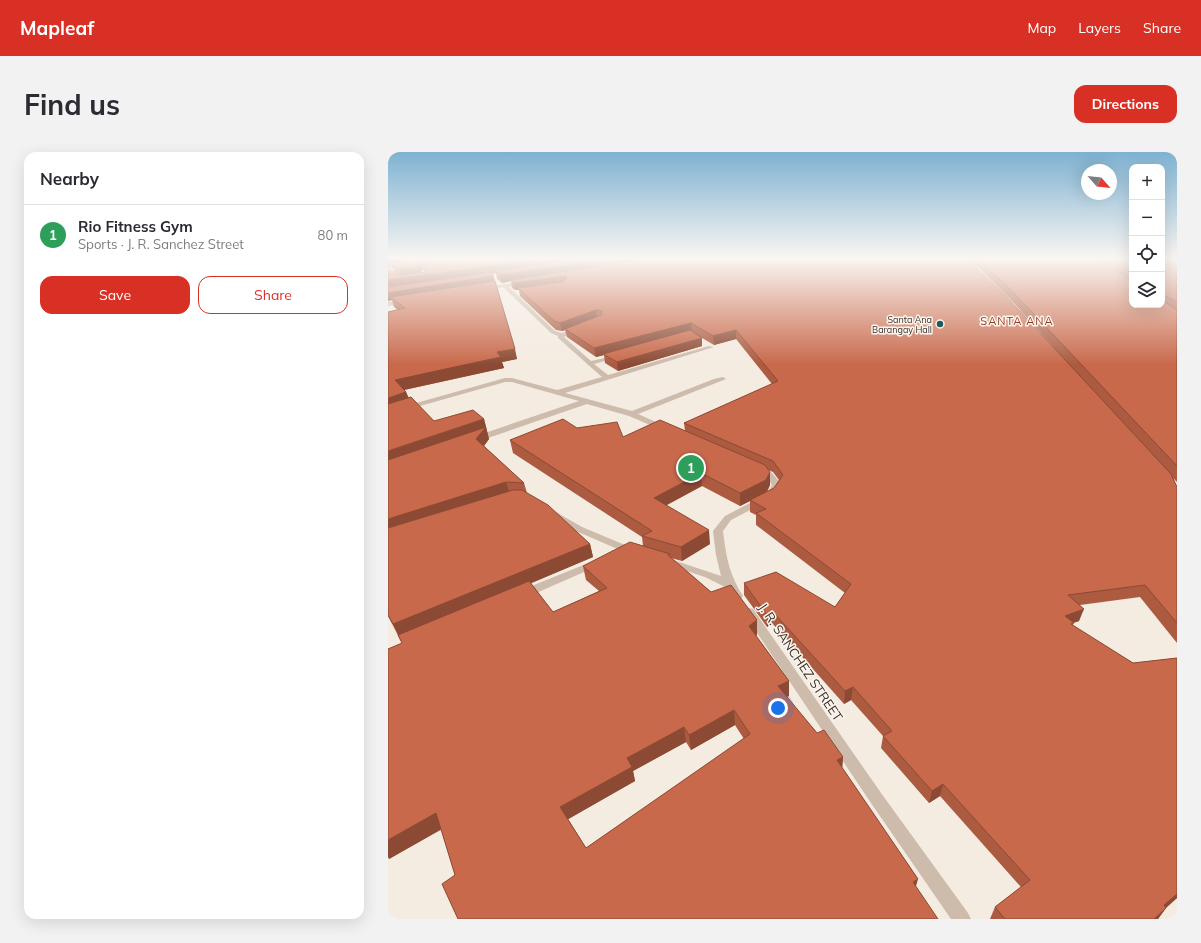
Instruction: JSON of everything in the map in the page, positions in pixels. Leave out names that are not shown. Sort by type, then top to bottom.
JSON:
[{"type":"street","points":[[514,294],[553,332],[562,335],[586,326]]},
{"type":"street","points":[[388,304],[414,299]]},
{"type":"street","points":[[562,335],[560,337],[607,378]]},
{"type":"street","points":[[559,392],[711,347],[704,343]]},
{"type":"street","points":[[589,363],[627,353]]},
{"type":"street","points":[[632,414],[716,380],[723,379]]},
{"type":"street","points":[[388,413],[505,380],[512,380],[559,392],[632,414],[672,433]]},
{"type":"street","points":[[469,442],[587,401]]},
{"type":"street","points":[[729,584],[721,555],[718,531],[728,518],[770,496],[777,485],[769,475],[748,466]]},
{"type":"street","name":"J. R. SANCHEZ STREET","points":[[542,507],[579,529],[626,550],[709,575],[729,584],[760,627],[876,798],[962,919]]},
{"type":"street","points":[[511,599],[626,550]]},
{"type":"building","points":[[412,294],[499,294],[515,349],[497,352],[501,357],[395,380],[406,392],[388,398],[388,312],[405,308],[391,297]]},
{"type":"building","points":[[524,294],[1004,294],[1171,474],[1177,486],[1177,623],[1145,585],[1068,595],[1084,609],[1065,616],[1074,623],[1071,624],[1133,663],[1177,658],[1177,894],[1164,905],[1166,908],[1154,919],[1005,919],[995,907],[1030,880],[943,784],[932,791],[883,736],[892,731],[853,687],[845,691],[772,611],[767,615],[744,583],[776,572],[835,607],[851,584],[756,513],[766,509],[750,500],[774,488],[783,475],[773,461],[684,423],[778,381],[736,330],[713,336],[691,323],[594,348],[565,329],[601,315],[602,311],[596,310],[560,323],[554,321]]},
{"type":"building","points":[[1015,294],[1129,294],[1129,308],[1165,308],[1165,302],[1177,310],[1177,466]]},
{"type":"building","points":[[1165,294],[1177,294],[1177,302],[1165,296]]},
{"type":"building","points":[[690,330],[702,338],[617,362],[603,354]]},
{"type":"building","points":[[411,397],[434,421],[473,410],[484,419],[388,451],[388,404]]},
{"type":"building","points":[[563,419],[577,428],[617,422],[623,437],[660,420],[765,465],[770,472],[766,480],[740,493],[701,473],[654,498],[709,530],[681,547],[642,536],[652,531],[510,440]]},
{"type":"building","points":[[486,427],[476,439],[524,483],[506,482],[388,519],[388,460]]},
{"type":"building","points":[[513,490],[522,490],[548,505],[590,544],[393,624],[388,615],[388,528]]},
{"type":"building","points":[[630,542],[670,554],[668,555],[711,592],[731,585],[757,620],[749,626],[789,681],[778,686],[817,733],[824,730],[843,757],[837,760],[918,879],[913,882],[938,919],[458,919],[442,884],[455,875],[436,813],[388,840],[388,649],[402,643],[398,635],[529,581],[553,612],[607,588],[583,566]],"holes":[[[734,710],[750,734],[586,848],[560,807],[632,767],[627,758],[684,727],[689,735]]]},
{"type":"place","name":"Santa Ana Barangay Hall","points":[[940,324]]},
{"type":"place","name":"Rio Fitness Gym","points":[[691,468]]},
{"type":"district","name":"SANTA ANA","points":[[1017,321]]}]
